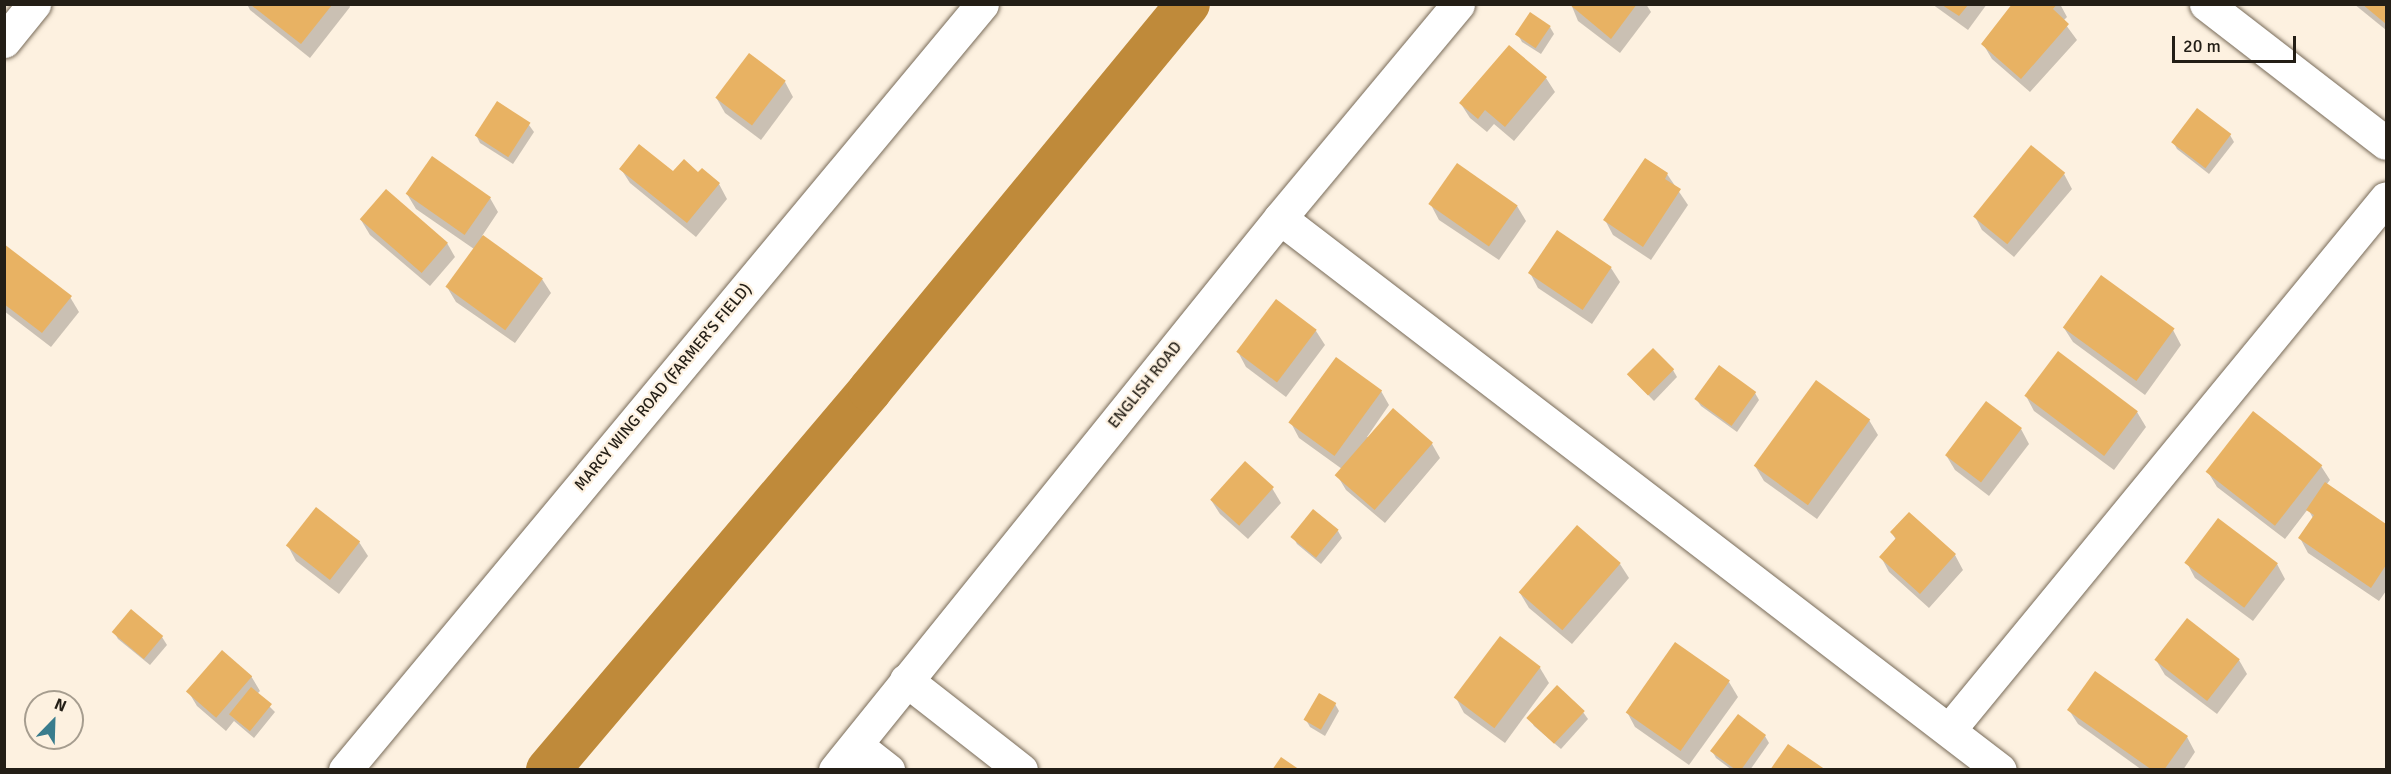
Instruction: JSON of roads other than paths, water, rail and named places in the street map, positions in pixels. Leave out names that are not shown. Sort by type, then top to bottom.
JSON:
[{"type":"street","points":[[4,41],[34,4]]},
{"type":"street","name":"MARCY WING ROAD (FARMER'S FIELD)","points":[[345,770],[982,4]]},
{"type":"street","name":"ENGLISH ROAD","points":[[835,770],[1280,218],[1458,4]]},
{"type":"street","points":[[2206,4],[2386,143]]},
{"type":"street","points":[[1950,730],[2386,198]]},
{"type":"street","points":[[1280,218],[2000,770]]},
{"type":"street","points":[[906,680],[1022,770]]},
{"type":"street","points":[[856,745],[888,770]]},
{"type":"waterway","points":[[548,770],[870,390],[1188,4]]}]
